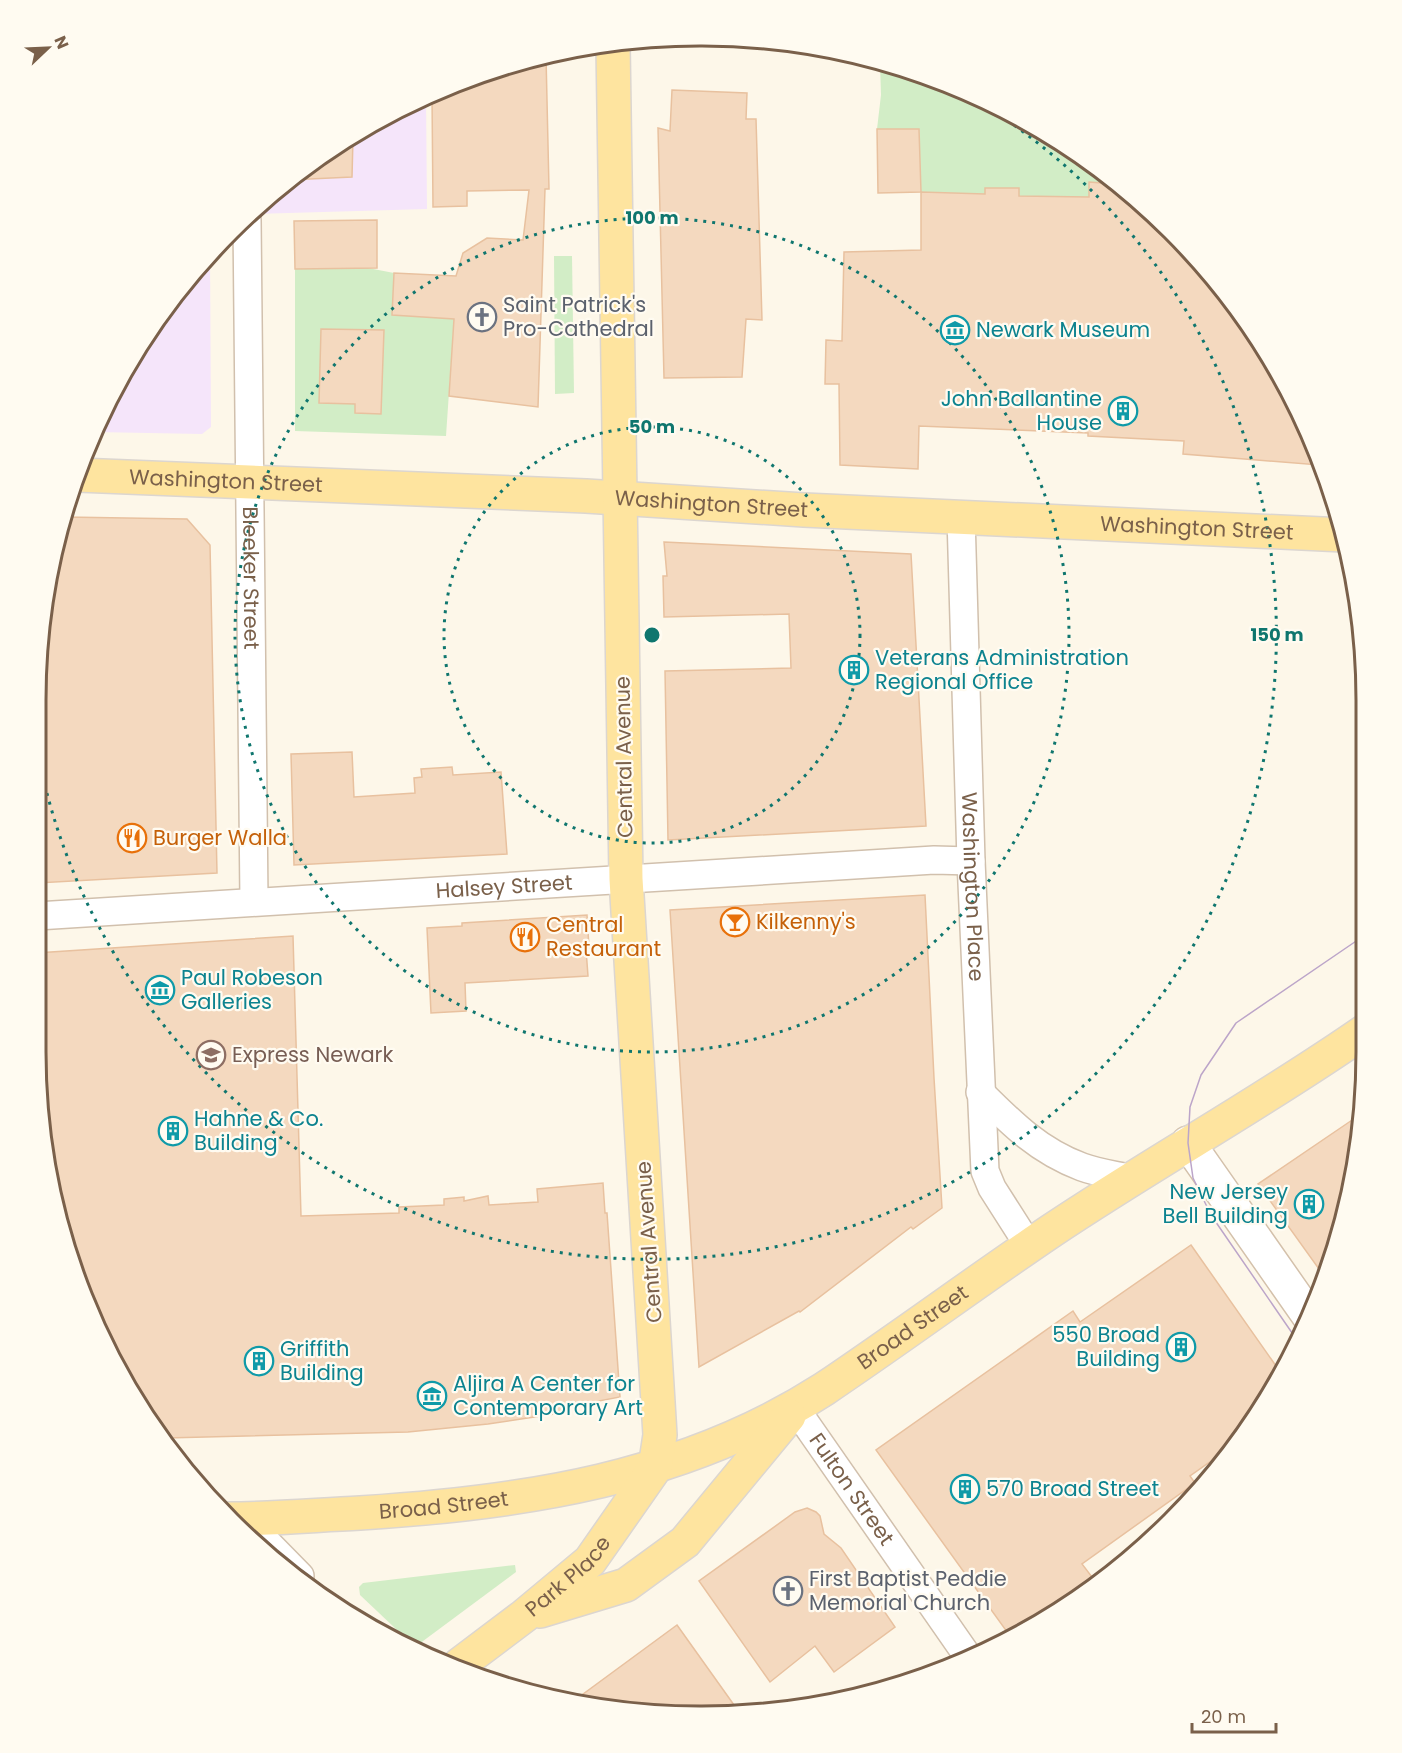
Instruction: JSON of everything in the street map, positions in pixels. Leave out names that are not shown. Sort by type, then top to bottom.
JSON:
[{"type":"main road","name":"Central Avenue","points":[[613,52],[626,879],[659,1403],[660,1435],[655,1468]]},
{"type":"main road","name":"Washington Street","points":[[87,475],[619,498],[1334,535]]},
{"type":"main road","points":[[1188,1143],[1303,1074],[1356,1037]]},
{"type":"main road","name":"Broad Street","points":[[242,1519],[457,1505],[561,1490],[655,1468],[738,1436],[795,1408],[920,1324],[1029,1246],[1188,1143]]},
{"type":"main road","points":[[524,1616],[626,1585],[685,1542],[795,1408]]},
{"type":"main road","name":"Park Place","points":[[463,1662],[524,1616],[590,1561],[655,1468]]},
{"type":"street","name":"Bleeker Street","points":[[247,229],[254,901]]},
{"type":"street","name":"Washington Place","points":[[960,517],[970,861],[985,1171],[992,1188],[1029,1246]]},
{"type":"street","name":"Halsey Street","points":[[46,915],[933,860],[970,861]]},
{"type":"street","points":[[980,1092],[1019,1131],[1044,1148],[1082,1167],[1133,1179]]},
{"type":"street","points":[[1188,1143],[1303,1308]]},
{"type":"street","name":"Fulton Street","points":[[795,1408],[964,1651]]},
{"type":"shaded area","points":[[426,107],[427,209],[264,214],[337,157],[374,134]]},
{"type":"shaded area","points":[[210,268],[211,427],[202,434],[105,432],[134,374],[157,337]]},
{"type":"green space","points":[[880,72],[951,96],[1028,134],[1101,183],[1090,183],[1089,200],[1071,197],[1019,196],[1019,189],[985,194],[921,192],[919,129],[877,129],[881,95]]},
{"type":"green space","points":[[554,256],[572,256],[574,393],[555,394]]},
{"type":"green space","points":[[368,268],[394,273],[392,315],[454,319],[446,436],[295,431],[295,269]]},
{"type":"green space","points":[[515,1565],[516,1572],[420,1643],[400,1633],[360,1595],[359,1587],[363,1583]]},
{"type":"building","points":[[546,66],[549,189],[545,189],[538,407],[449,396],[454,319],[392,315],[394,273],[456,276],[463,253],[487,238],[523,240],[529,190],[467,191],[467,206],[433,207],[432,105],[491,81]]},
{"type":"building","points":[[672,90],[747,93],[746,119],[756,119],[762,320],[746,319],[742,377],[664,378],[658,128],[670,131]]},
{"type":"building","points":[[877,129],[919,129],[921,192],[878,193]]},
{"type":"building","points":[[353,147],[352,177],[307,179]]},
{"type":"building","name":"Newark Museum","points":[[1089,182],[1100,183],[1133,209],[1193,269],[1245,337],[1268,374],[1311,464],[1183,454],[1184,441],[1088,436],[1088,433],[919,426],[918,469],[840,465],[839,384],[825,384],[826,340],[842,341],[844,252],[921,250],[921,192],[985,194],[985,188],[1019,188],[1019,196],[1089,197]]},
{"type":"building","points":[[377,220],[377,268],[295,269],[294,221]]},
{"type":"building","points":[[321,329],[384,330],[381,414],[355,413],[355,404],[319,403]]},
{"type":"building","points":[[73,517],[187,519],[210,545],[217,873],[46,882],[48,658],[59,573]]},
{"type":"building","points":[[664,542],[911,554],[926,826],[668,840],[665,671],[791,668],[789,614],[664,617],[663,576],[667,576]]},
{"type":"building","points":[[352,752],[354,797],[415,793],[414,778],[422,777],[421,769],[452,767],[453,775],[501,772],[507,854],[294,865],[291,754]]},
{"type":"building","points":[[925,895],[942,1208],[913,1229],[911,1227],[800,1312],[699,1367],[670,910]]},
{"type":"building","points":[[587,915],[588,976],[465,983],[466,1011],[431,1013],[427,928],[462,926],[462,923]]},
{"type":"building","points":[[293,936],[301,1216],[399,1213],[399,1207],[444,1205],[444,1199],[464,1197],[464,1201],[488,1196],[489,1205],[538,1202],[537,1189],[603,1183],[620,1397],[567,1407],[567,1412],[488,1424],[408,1432],[173,1438],[134,1379],[114,1341],[81,1262],[69,1221],[59,1180],[48,1095],[46,952]]},
{"type":"building","name":"New Jersey Bell Building","points":[[1352,1120],[1343,1180],[1319,1268],[1258,1184]]},
{"type":"building","points":[[1191,1245],[1275,1365],[1245,1416],[1220,1450],[1211,1461],[1190,1476],[1194,1482],[1192,1485],[1082,1564],[1092,1576],[1065,1596],[1006,1631],[876,1450],[1073,1311],[1080,1322]]},
{"type":"building","name":"First Baptist Peddie Memorial Church","points":[[807,1508],[820,1516],[824,1534],[841,1548],[895,1627],[834,1672],[815,1646],[770,1682],[699,1581],[795,1512]]},
{"type":"building","points":[[677,1625],[734,1705],[658,1705],[581,1695]]},
{"type":"tram line","points":[[1292,1333],[1211,1215],[1193,1178],[1188,1143],[1190,1107],[1201,1075],[1236,1023],[1356,941]]},
{"type":"place","name":"Saint Patrick's Pro-Cathedral","points":[[482,317]]},
{"type":"place","name":"Newark Museum","points":[[955,330]]},
{"type":"place","name":"John Ballantine House","points":[[1123,411]]},
{"type":"place","name":"Veterans Administration Regional Office","points":[[854,670]]},
{"type":"place","name":"Burger Walla","points":[[132,838]]},
{"type":"place","name":"Kilkenny's","points":[[735,922]]},
{"type":"place","name":"Central Restaurant","points":[[525,937]]},
{"type":"place","name":"Paul Robeson Galleries","points":[[160,990]]},
{"type":"place","name":"Express Newark","points":[[211,1055]]},
{"type":"place","name":"Hahne & Co. Building","points":[[173,1131]]},
{"type":"place","name":"New Jersey Bell Building","points":[[1309,1204]]},
{"type":"place","name":"550 Broad Building","points":[[1181,1347]]},
{"type":"place","name":"Griffith Building","points":[[259,1361]]},
{"type":"place","name":"Aljira A Center for Contemporary Art","points":[[432,1396]]},
{"type":"place","name":"570 Broad Street","points":[[965,1489]]},
{"type":"place","name":"First Baptist Peddie Memorial Church","points":[[788,1591]]}]
